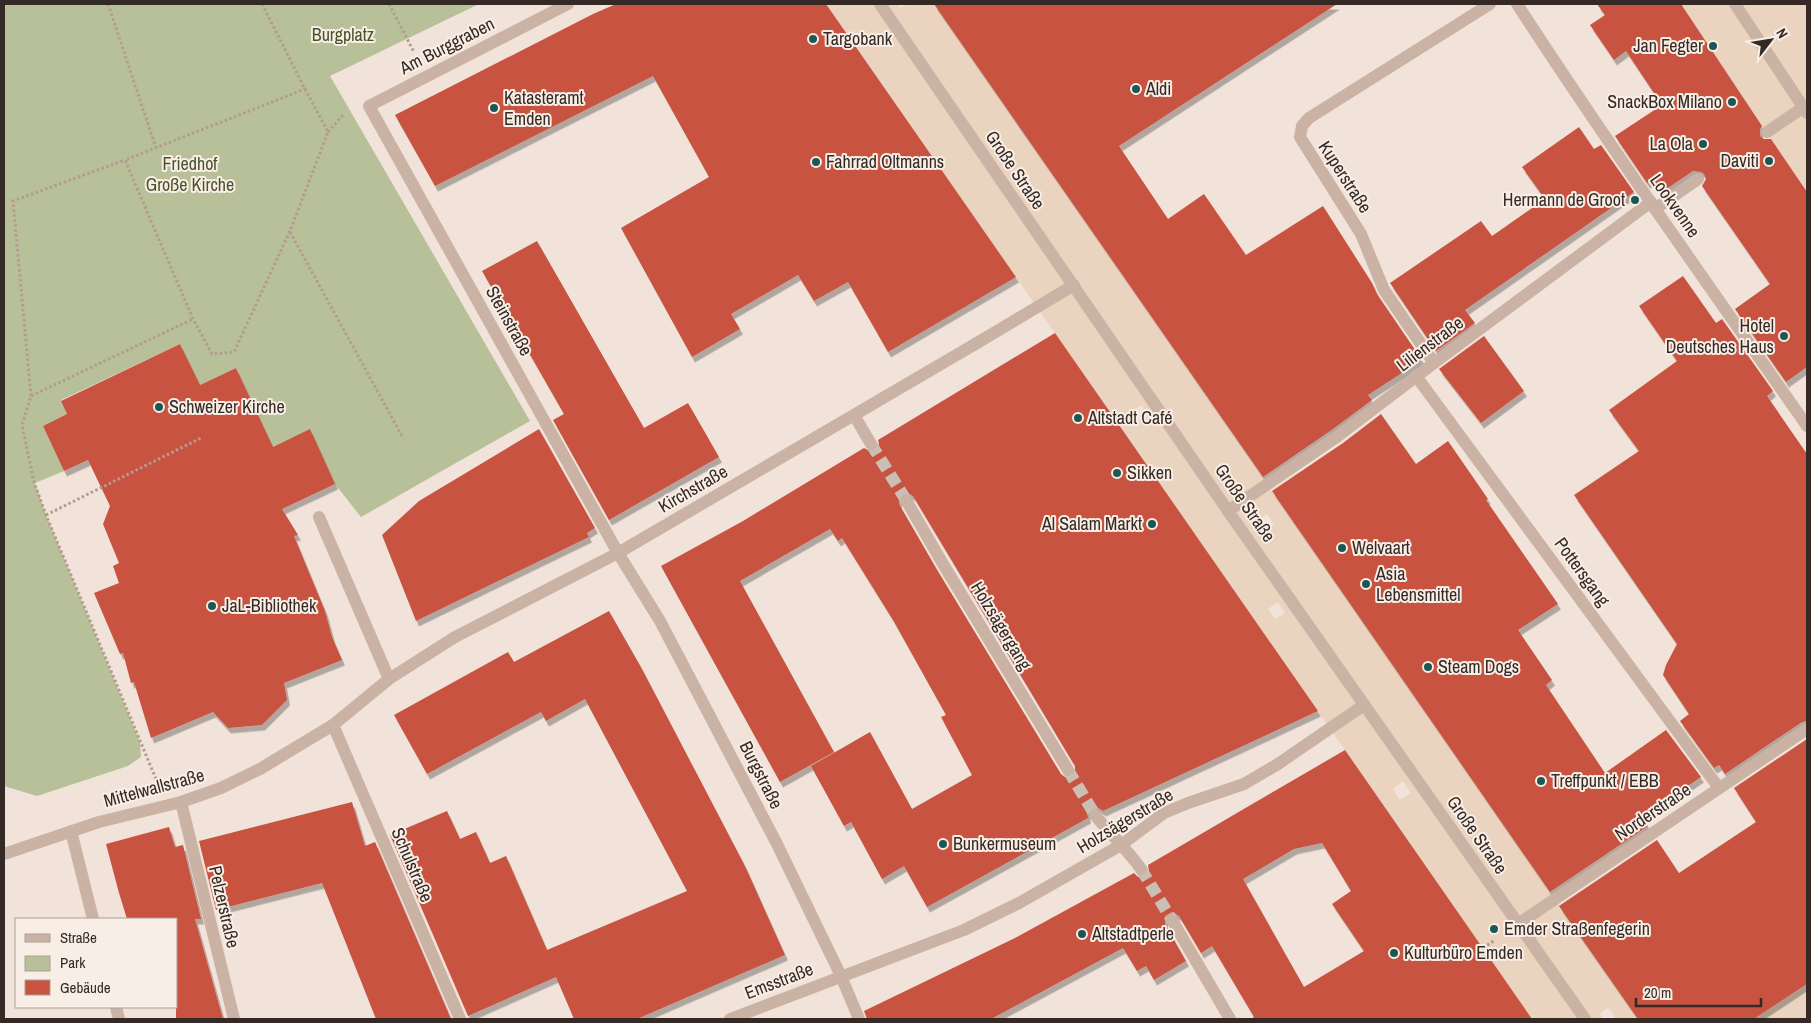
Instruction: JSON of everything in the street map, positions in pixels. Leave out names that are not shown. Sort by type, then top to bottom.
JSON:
[{"type":"street","name":"Am Burggraben","points":[[369,106],[568,4]]},
{"type":"street","name":"Große Straße","points":[[880,4],[1228,510],[1585,1019]]},
{"type":"street","name":"Kuperstraße","points":[[1434,363],[1384,290],[1361,234],[1300,137],[1302,126],[1309,118],[1490,4]]},
{"type":"street","name":"Lookvenne","points":[[1517,4],[1565,78],[1807,426]]},
{"type":"street","points":[[1735,4],[1805,110],[1767,132]]},
{"type":"street","name":"Steinstraße","points":[[369,106],[618,553]]},
{"type":"street","name":"Lilienstraße","points":[[1228,510],[1338,436],[1416,376],[1653,206],[1698,179]]},
{"type":"street","name":"Kirchstraße","points":[[333,725],[389,679],[455,636],[618,553],[1074,286]]},
{"type":"street","name":"Pottersgang","points":[[1416,376],[1719,788]]},
{"type":"street","points":[[854,415],[871,444]]},
{"type":"street","name":"Holzsägergang","points":[[906,500],[1068,770]]},
{"type":"street","points":[[319,517],[389,679]]},
{"type":"street","name":"Burgstraße","points":[[618,553],[660,621],[777,844],[841,976],[858,1019]]},
{"type":"street","name":"Holzsägerstraße","points":[[841,976],[964,930],[1019,903],[1121,845],[1164,813],[1244,784],[1278,764],[1364,705]]},
{"type":"street","name":"Mittelwallstraße","points":[[4,854],[99,822],[167,806],[221,788],[260,768],[333,725]]},
{"type":"street","name":"Schulstraße","points":[[333,725],[460,1019]]},
{"type":"street","name":"Norderstraße","points":[[1518,924],[1807,729]]},
{"type":"street","name":"Pelzerstraße","points":[[181,802],[234,1019]]},
{"type":"street","points":[[1095,815],[1129,852],[1141,869]]},
{"type":"street","points":[[70,831],[93,918]]},
{"type":"street","points":[[1172,920],[1230,1019]]},
{"type":"street","name":"Emsstraße","points":[[730,1019],[841,976]]},
{"type":"path","points":[[108,4],[156,148]]},
{"type":"path","points":[[124,160],[194,319],[212,354],[234,352],[290,231],[328,132],[262,4]]},
{"type":"path","points":[[389,4],[426,77]]},
{"type":"path","points":[[167,806],[34,482],[22,425],[31,396],[13,201],[156,148],[305,89]]},
{"type":"path","points":[[290,231],[402,436]]},
{"type":"path","points":[[31,396],[194,319]]},
{"type":"path","points":[[46,515],[201,438]]},
{"type":"green space","name":"Friedhof Große Kirche","points":[[4,4],[479,4],[330,76],[530,421],[361,517],[335,484],[310,430],[273,447],[236,368],[200,385],[180,344],[61,400],[67,414],[43,426],[64,471],[35,483],[46,515],[140,742],[141,757],[128,766],[37,796],[4,786]]},
{"type":"shaded area","points":[[826,4],[897,4],[901,8],[907,4],[934,4],[1638,1019],[1612,1019],[1615,1017],[1608,1007],[1600,1014],[1603,1019],[1532,1019]],"holes":[[[1142,405],[1148,416],[1138,422],[1131,411]],[[1267,514],[1274,524],[1264,531],[1256,521]],[[1278,602],[1285,613],[1275,619],[1268,609]],[[1403,781],[1411,793],[1400,800],[1393,789]]]},
{"type":"shaded area","points":[[1681,4],[1807,4],[1807,192],[1761,125]]},
{"type":"shaded area","points":[[1807,984],[1807,1019],[1754,1019],[1780,1002]]},
{"type":"building","points":[[616,4],[826,4],[1016,277],[888,352],[848,282],[814,301],[798,275],[731,314],[740,329],[692,357],[621,228],[709,177],[653,76],[435,186],[395,115]]},
{"type":"building","points":[[934,4],[1337,4],[1119,146],[1168,219],[1204,194],[1246,255],[1323,206],[1377,294],[1422,360],[1368,395],[1372,400],[1263,477]]},
{"type":"building","points":[[1597,4],[1681,4],[1762,126],[1760,136],[1764,139],[1771,139],[1807,192],[1807,367],[1786,382],[1735,309],[1770,284],[1702,186],[1706,179],[1704,174],[1693,171],[1662,192],[1653,179],[1647,183],[1615,136],[1662,105],[1626,51],[1614,60],[1590,25],[1605,15]]},
{"type":"building","points":[[1579,127],[1594,149],[1601,145],[1634,192],[1465,310],[1475,323],[1436,351],[1390,283],[1481,221],[1492,236],[1545,199],[1522,167]]},
{"type":"building","points":[[537,241],[644,428],[688,403],[719,457],[609,520],[553,420],[564,414],[482,271]]},
{"type":"building","points":[[1683,276],[1716,323],[1722,319],[1773,391],[1767,396],[1807,454],[1807,721],[1802,722],[1725,774],[1719,765],[1714,768],[1680,721],[1689,714],[1663,675],[1677,644],[1574,495],[1639,451],[1609,410],[1677,361],[1639,306]]},
{"type":"building","points":[[1055,333],[1318,711],[1103,811],[1097,807],[1090,808],[1087,813],[1088,818],[927,907],[904,866],[882,879],[851,822],[844,826],[811,766],[870,732],[912,809],[972,775],[941,717],[946,715],[893,620],[842,538],[838,541],[830,529],[740,581],[834,752],[780,782],[661,566],[743,521],[864,448],[871,452],[876,451],[879,444],[878,440]],"holes":[[[906,492],[913,496],[1075,766],[1075,773],[1072,777],[1065,777],[1061,774],[899,504],[899,496]]]},
{"type":"building","points":[[1484,336],[1524,391],[1481,423],[1439,369]]},
{"type":"building","points":[[180,344],[200,385],[236,368],[273,447],[310,429],[335,484],[282,509],[298,535],[294,536],[325,611],[332,637],[342,660],[284,683],[287,700],[262,725],[228,728],[213,712],[151,738],[134,682],[131,683],[123,653],[120,654],[94,593],[119,583],[113,566],[119,563],[103,524],[110,506],[88,460],[64,471],[43,426],[67,414],[61,401]]},
{"type":"building","points":[[1381,414],[1416,464],[1448,441],[1488,499],[1486,500],[1558,604],[1518,630],[1552,680],[1546,685],[1605,773],[1666,730],[1701,777],[1642,817],[1648,826],[1550,892],[1272,491],[1343,443]]},
{"type":"building","points":[[539,429],[595,528],[587,533],[589,537],[416,621],[382,535],[419,501]]},
{"type":"building","points":[[609,611],[642,669],[745,866],[785,955],[637,1019],[574,1019],[556,977],[468,1016],[390,835],[447,811],[460,839],[476,832],[490,863],[506,856],[547,950],[687,891],[585,699],[546,721],[541,712],[427,774],[394,715],[508,652],[514,662]]},
{"type":"building","points":[[1807,739],[1807,984],[1754,1019],[1638,1019],[1559,906],[1657,840],[1679,873],[1756,822],[1734,788]]},
{"type":"building","points":[[1345,750],[1532,1019],[1251,1019],[1254,1017],[1212,946],[1201,953],[1179,916],[1172,912],[1165,916],[1165,924],[1186,961],[1154,980],[1146,966],[1137,971],[1123,948],[991,1019],[867,1019],[864,1011],[1015,938],[1134,873],[1138,877],[1145,876],[1149,872],[1148,865]],"holes":[[[1322,843],[1351,891],[1332,904],[1364,951],[1304,987],[1243,879],[1294,849]]]},
{"type":"building","points":[[352,802],[365,846],[375,842],[451,1019],[376,1019],[322,883],[216,910],[199,841]]},
{"type":"building","points":[[169,827],[175,847],[183,845],[201,919],[195,919],[223,1019],[176,1019],[176,1008],[178,1008],[178,918],[127,918],[106,844]]},
{"type":"tunnel","points":[[871,444],[906,500]]},
{"type":"tunnel","points":[[1068,770],[1095,815]]},
{"type":"tunnel","points":[[1141,869],[1172,920]]},
{"type":"place","name":"Targobank","points":[[813,39]]},
{"type":"place","name":"Jan Fegter","points":[[1713,46]]},
{"type":"place","name":"Aldi","points":[[1136,89]]},
{"type":"place","name":"SnackBox Milano","points":[[1732,102]]},
{"type":"place","name":"Katasteramt Emden","points":[[494,108]]},
{"type":"place","name":"La Ola","points":[[1703,144]]},
{"type":"place","name":"Daviti","points":[[1769,161]]},
{"type":"place","name":"Fahrrad Oltmanns","points":[[816,162]]},
{"type":"place","name":"Hermann de Groot","points":[[1635,200]]},
{"type":"place","name":"Hotel Deutsches Haus","points":[[1784,336]]},
{"type":"place","name":"Schweizer Kirche","points":[[159,407]]},
{"type":"place","name":"Altstadt Café","points":[[1078,418]]},
{"type":"place","name":"Sikken","points":[[1117,473]]},
{"type":"place","name":"Al Salam Markt","points":[[1152,524]]},
{"type":"place","name":"Welvaart","points":[[1342,548]]},
{"type":"place","name":"Asia Lebensmittel","points":[[1366,584]]},
{"type":"place","name":"JaL-Bibliothek","points":[[212,606]]},
{"type":"place","name":"Steam Dogs","points":[[1428,667]]},
{"type":"place","name":"Treffpunkt / EBB","points":[[1541,781]]},
{"type":"place","name":"Bunkermuseum","points":[[943,844]]},
{"type":"place","name":"Emder Straßenfegerin","points":[[1494,929]]},
{"type":"place","name":"Altstadtperle","points":[[1082,934]]},
{"type":"place","name":"Kulturbüro Emden","points":[[1394,953]]},
{"type":"park label","name":"Burgplatz","points":[[343,35]]}]
